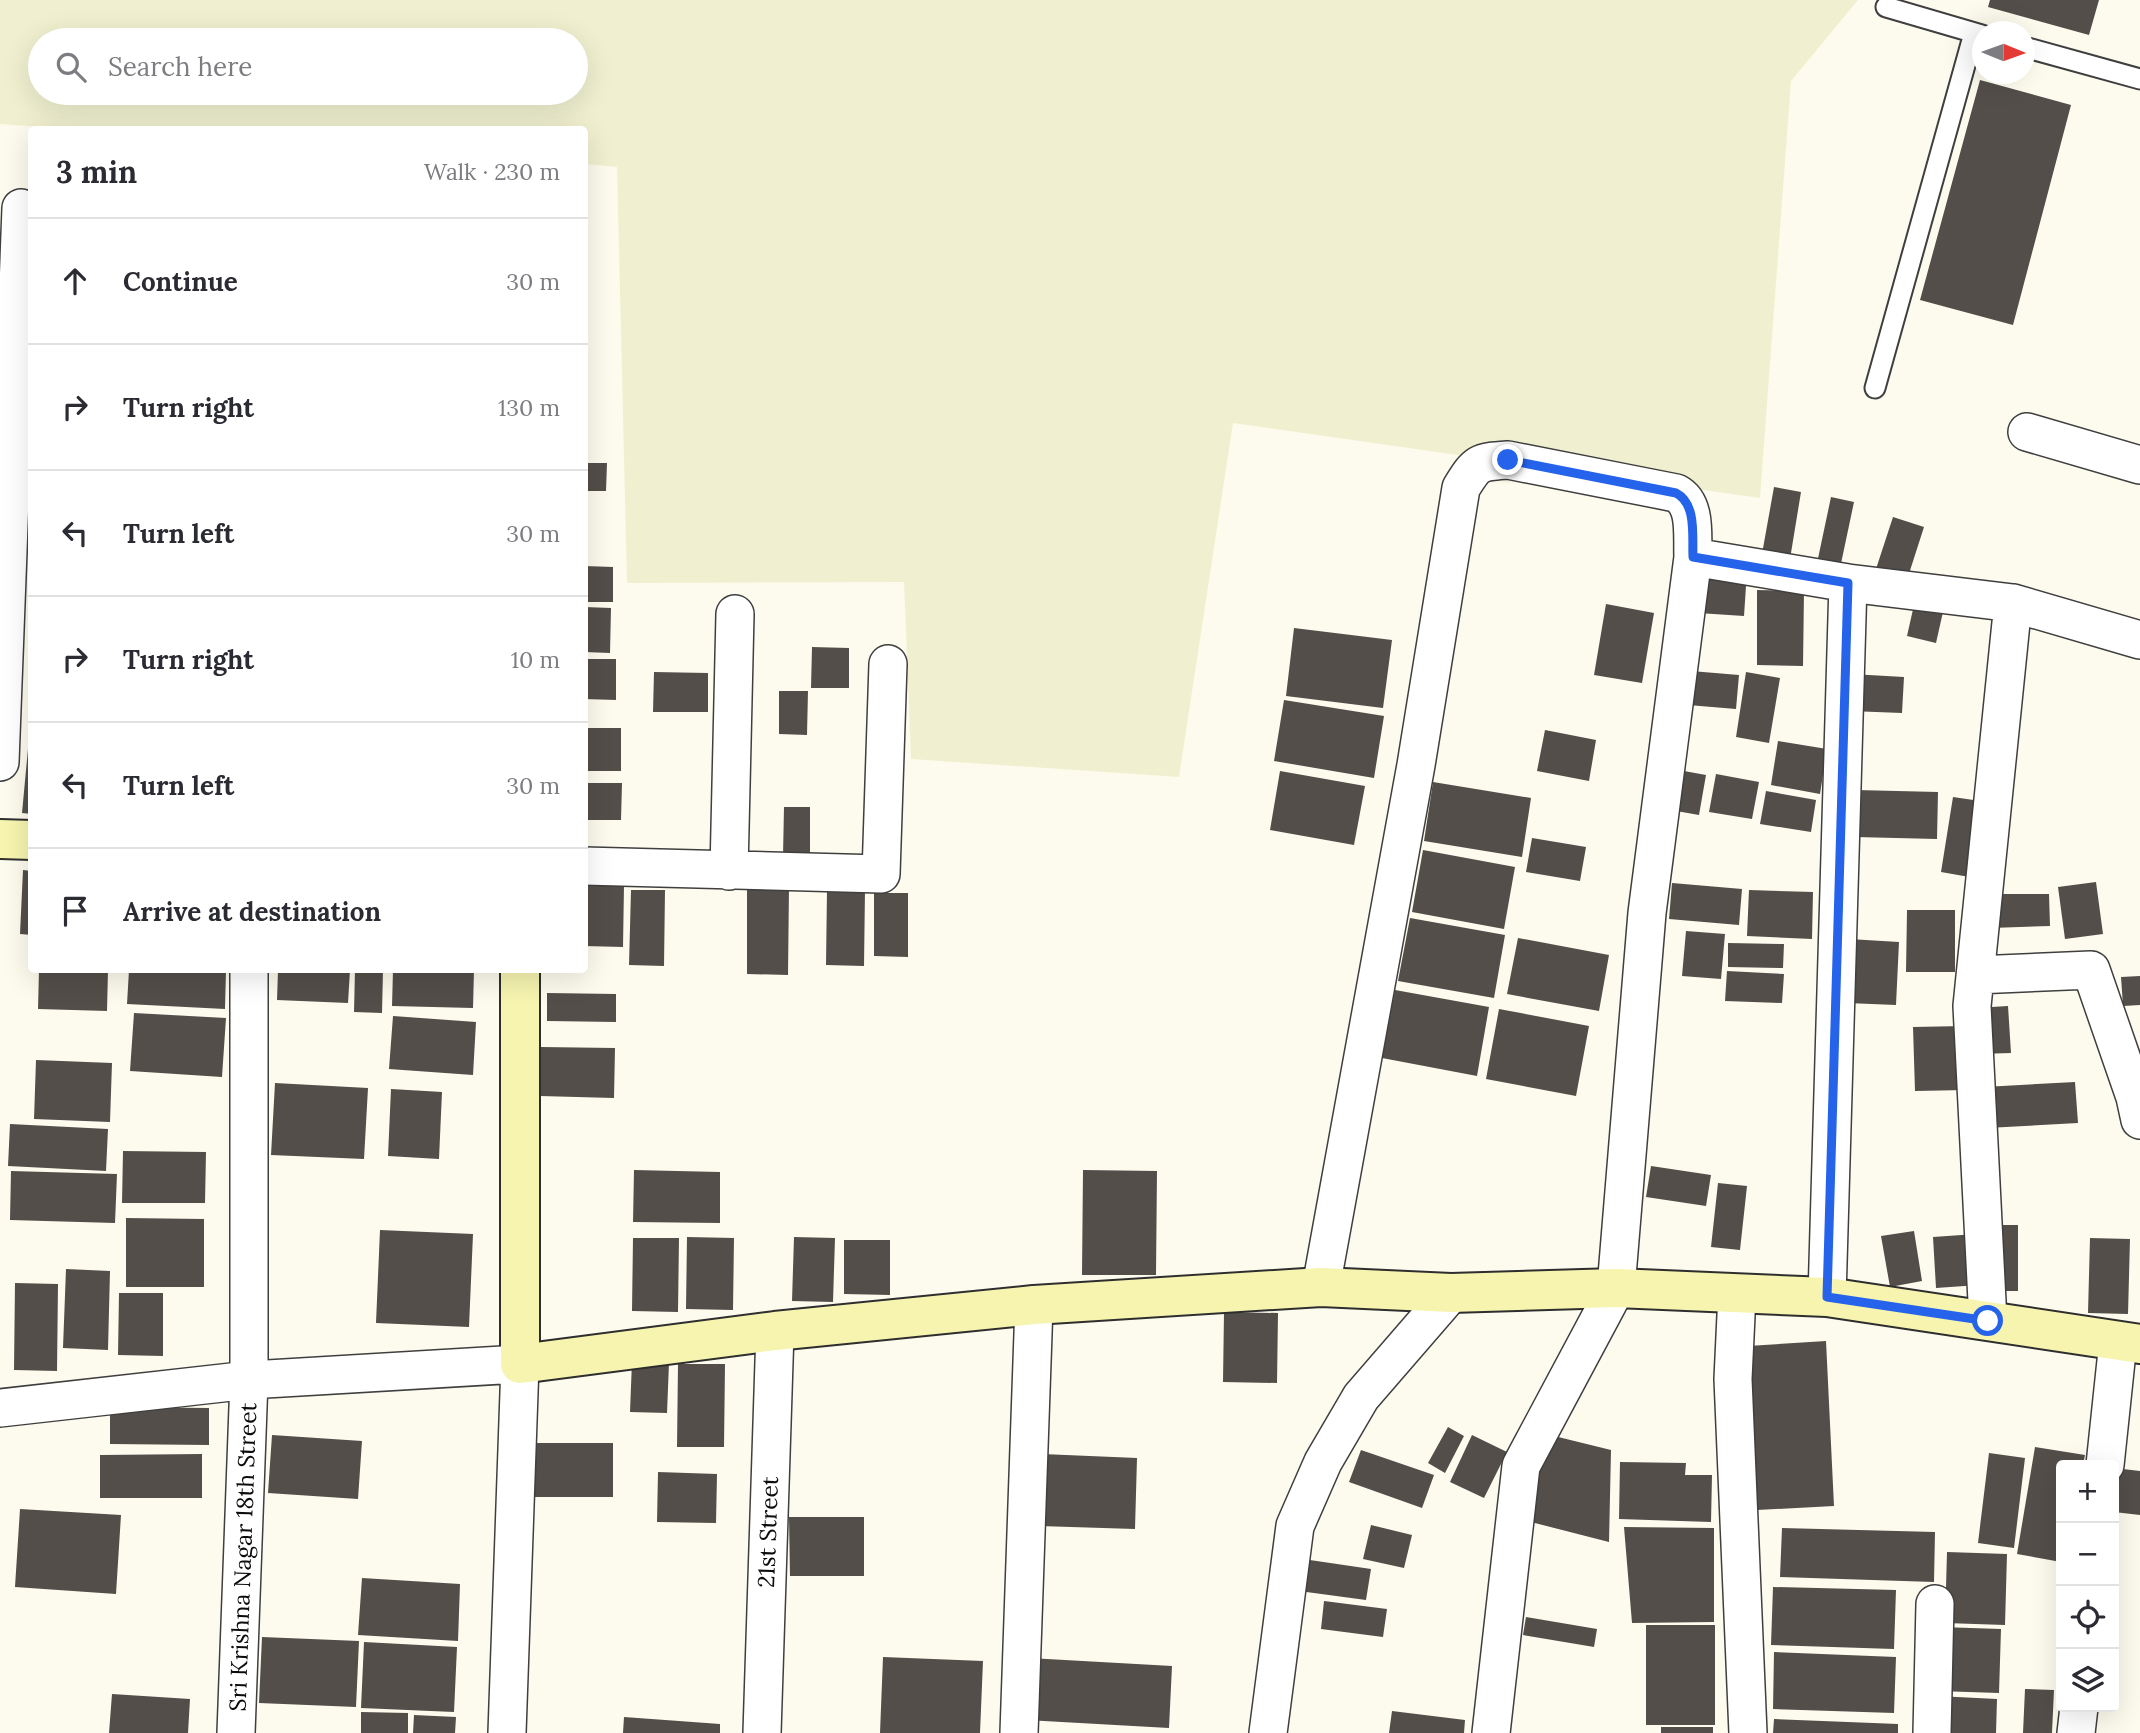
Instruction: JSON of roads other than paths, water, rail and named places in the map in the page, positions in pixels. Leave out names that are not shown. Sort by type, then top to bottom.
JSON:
[{"type":"street","points":[[0,762],[21,208]]},
{"type":"street","points":[[2027,432],[2140,465]]},
{"type":"street","points":[[1321,1287],[1416,765],[1461,488],[1472,471],[1482,462],[1508,460],[1683,496],[1689,504],[1693,557],[1647,913],[1616,1288],[1521,1466],[1491,1733]]},
{"type":"street","points":[[1693,557],[1848,583],[2013,603],[2140,640]]},
{"type":"street","points":[[1827,1297],[1848,583]]},
{"type":"street","points":[[1988,1321],[1972,1006],[2013,603]]},
{"type":"street","points":[[729,871],[735,614]]},
{"type":"street","points":[[588,866],[881,874],[888,664]]},
{"type":"street","points":[[0,839],[28,840]]},
{"type":"street","points":[[1976,975],[2091,971],[2135,1097],[2140,1120]]},
{"type":"street","name":"Sri Krishna Nagar 18th Street","points":[[236,1733],[250,1380],[248,973]]},
{"type":"street","points":[[508,1733],[520,1364],[520,973]]},
{"type":"street","points":[[0,1408],[250,1380],[520,1364],[775,1331],[1034,1305],[1321,1287],[1451,1293],[1616,1288],[1827,1297],[2129,1343],[2106,1460]]},
{"type":"street","points":[[1268,1733],[1295,1526],[1322,1462],[1361,1397],[1451,1293]]},
{"type":"street","points":[[1737,1293],[1732,1379],[1748,1733]]},
{"type":"street","points":[[1019,1733],[1034,1305]]},
{"type":"street","name":"21st Street","points":[[762,1733],[775,1331]]},
{"type":"street","points":[[1932,1733],[1935,1604]]},
{"type":"street","points":[[2076,1733],[2078,1712]]},
{"type":"lane","points":[[1886,7],[1972,32]]},
{"type":"lane","points":[[2035,50],[2140,79]]},
{"type":"lane","points":[[1875,388],[1972,55]]}]
